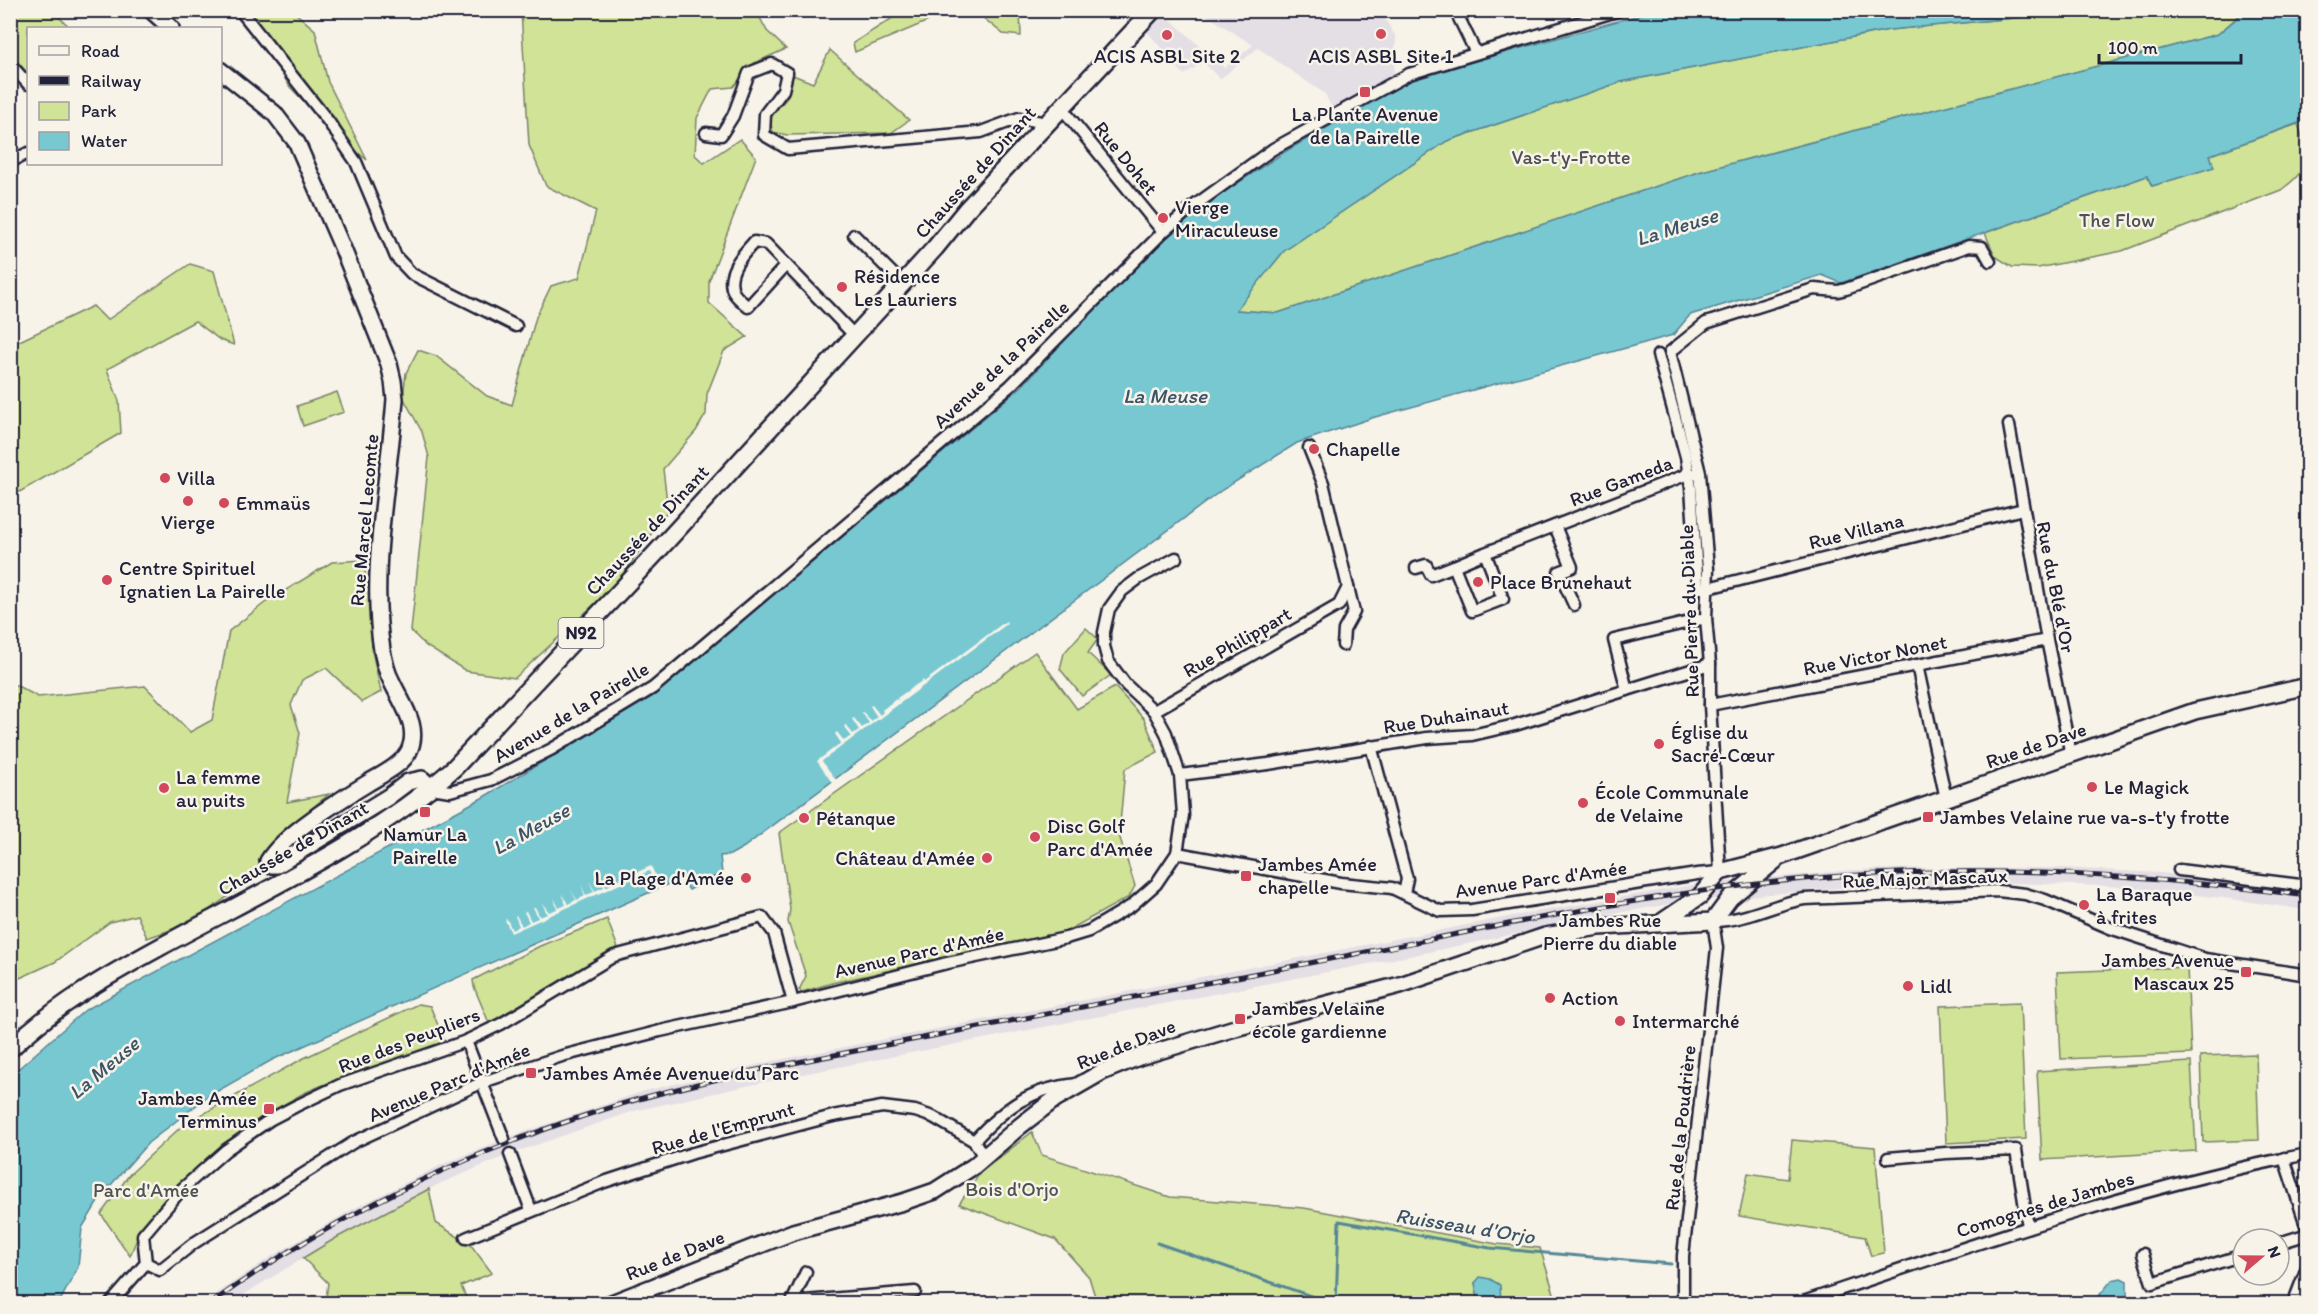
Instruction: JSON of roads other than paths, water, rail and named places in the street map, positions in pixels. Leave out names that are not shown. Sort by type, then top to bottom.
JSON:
[{"type":"main road","points":[[151,10],[170,27]]},
{"type":"main road","name":"Chaussée de Dinant","points":[[10,1049],[33,1027],[100,980],[328,854],[391,817],[432,788],[455,767],[638,572],[1061,107],[1153,10]]},
{"type":"main road","name":"Rue Marcel Lecomte","points":[[222,72],[274,113],[297,143],[389,364],[395,399],[380,547],[377,616],[389,678],[410,717],[412,734],[408,753],[398,763],[339,801],[279,845],[268,861],[270,866],[277,865],[379,803],[408,782],[422,779],[432,788]]},
{"type":"main road","name":"Rue de Dave","points":[[1720,872],[1782,856],[2195,711],[2307,686]]},
{"type":"main road","name":"Rue de Dave","points":[[609,1304],[793,1232],[921,1196],[953,1181],[1020,1126],[1080,1084],[1130,1061],[1182,1043],[1400,985],[1521,943],[1599,927],[1713,921],[1730,898],[1756,874],[1782,856]]},
{"type":"main road","points":[[1660,923],[1700,896],[1720,872],[1727,880],[1730,898]]},
{"type":"main road","points":[[1700,896],[1706,914],[1713,921]]},
{"type":"street","points":[[240,10],[328,121],[356,162],[396,257],[412,274],[516,326]]},
{"type":"street","points":[[1455,10],[1476,53]]},
{"type":"street","name":"Avenue de la Pairelle","points":[[432,788],[450,792],[491,780],[552,748],[653,688],[1010,386],[1163,232],[1191,208],[1273,149],[1408,74],[1620,10]]},
{"type":"street","points":[[10,64],[27,83]]},
{"type":"street","points":[[706,134],[721,135],[733,117],[749,73],[772,64],[787,73],[783,90],[765,114],[764,135],[788,149],[981,132],[1019,118],[1047,123]]},
{"type":"street","name":"Rue Dohet","points":[[1061,107],[1163,232]]},
{"type":"street","points":[[10,162],[27,154]]},
{"type":"street","points":[[854,235],[902,283]]},
{"type":"street","points":[[786,265],[748,307],[734,292],[732,277],[739,258],[754,242],[766,244],[854,335]]},
{"type":"street","name":"Rue Pierre du Diable","points":[[1703,588],[1700,473],[1670,352],[1706,323],[1814,289],[1838,291],[1846,289],[1969,246],[1982,247],[1990,261]]},
{"type":"street","name":"Rue Pierre du Diable","points":[[1658,356],[1686,456],[1691,488],[1710,664],[1710,705],[1720,872]]},
{"type":"street","name":"Rue du Blé d'Or","points":[[2009,425],[2047,640],[2071,755]]},
{"type":"street","points":[[1309,448],[1323,483],[1354,612],[1344,630]]},
{"type":"street","name":"Rue Gameda","points":[[1485,554],[1688,474],[1700,473]]},
{"type":"street","name":"Rue Villana","points":[[1703,588],[2023,509]]},
{"type":"street","name":"Rue Gameda","points":[[1555,526],[1572,567],[1559,572],[1574,605]]},
{"type":"street","points":[[1416,568],[1426,564],[1431,575],[1454,566],[1485,554],[1503,598],[1472,611],[1454,566]]},
{"type":"street","points":[[1176,558],[1137,579],[1122,591],[1110,609],[1104,632],[1104,646],[1108,661],[1126,685],[1154,711],[1166,733],[1180,775],[1183,815],[1177,853]]},
{"type":"street","points":[[1343,645],[1344,630],[1339,605],[1348,587]]},
{"type":"street","name":"Rue Philippart","points":[[1154,711],[1339,605]]},
{"type":"street","points":[[1627,690],[1614,640],[1706,618]]},
{"type":"street","name":"Rue Victor Nonet","points":[[1710,705],[2047,640]]},
{"type":"street","name":"Rue Duhainaut","points":[[1180,775],[1268,764],[1426,738],[1472,735],[1515,725],[1710,664]]},
{"type":"street","points":[[1917,665],[1946,799]]},
{"type":"street","points":[[1371,746],[1407,879],[1404,893]]},
{"type":"street","name":"Avenue Parc d'Amée","points":[[146,1263],[160,1270],[194,1243],[354,1142],[483,1082],[562,1056],[660,1031],[793,1002],[924,968],[1089,931],[1141,899],[1166,871],[1177,853],[1330,882],[1392,888],[1440,912],[1472,910],[1720,872]]},
{"type":"street","points":[[2179,870],[2307,886]]},
{"type":"street","name":"Rue Major Mascaux","points":[[1713,921],[1744,918],[1775,905],[1804,899],[1998,891],[2025,894],[2110,928],[2205,959],[2307,975]]},
{"type":"street","name":"Rue des Peupliers","points":[[146,1263],[143,1235],[182,1189],[226,1150],[271,1119],[340,1084],[466,1041],[501,1024],[614,956],[762,917],[774,933],[793,1002]]},
{"type":"street","name":"Rue de la Poudrière","points":[[1683,1304],[1683,1256],[1717,948],[1713,921]]},
{"type":"street","points":[[466,1041],[504,1139]]},
{"type":"street","points":[[974,1141],[998,1115],[1011,1105],[1056,1086],[1080,1084]]},
{"type":"street","name":"Rue de l'Emprunt","points":[[466,1239],[531,1210],[604,1182],[693,1153],[833,1116],[882,1107],[907,1109],[933,1117],[974,1141],[984,1157]]},
{"type":"street","points":[[1888,1158],[2016,1150],[2028,1227]]},
{"type":"street","name":"Comognes de Jambes","points":[[1797,1304],[2028,1227],[2170,1184],[2307,1154]]},
{"type":"street","points":[[510,1155],[531,1210]]},
{"type":"street","points":[[2284,1158],[2307,1232],[2291,1238]]},
{"type":"street","points":[[2143,1254],[2152,1283],[2231,1259]]},
{"type":"street","points":[[110,1304],[146,1263]]},
{"type":"street","points":[[2293,1304],[2307,1265]]},
{"type":"street","points":[[791,1303],[806,1272]]},
{"type":"street","points":[[791,1303],[915,1292]]},
{"type":"water","name":"La Meuse","points":[[1653,11],[2087,11],[1889,30],[1621,82],[1447,141],[1284,251],[1236,310],[1278,313],[1699,172],[2218,34],[2243,13],[2242,11],[2307,11],[2307,120],[2210,155],[2214,167],[2152,186],[2147,176],[1841,283],[1822,275],[1690,315],[1673,335],[1375,417],[1297,443],[1222,490],[744,847],[730,855],[720,856],[722,873],[689,890],[682,878],[272,1060],[207,1097],[148,1143],[102,1195],[82,1228],[78,1267],[59,1303],[11,1303],[10,1076],[85,1010],[482,798],[653,696],[1022,386],[1145,254],[1194,212],[1286,151],[1411,79]]},
{"type":"water","points":[[1480,1277],[1490,1279],[1500,1285],[1501,1303],[1479,1303],[1475,1283]]},
{"type":"water","points":[[2121,1278],[2127,1281],[2127,1303],[2093,1303],[2112,1280]]},
{"type":"waterway","name":"Ruisseau d'Orjo","points":[[1336,1304],[1339,1221],[1490,1248],[1671,1264]]},
{"type":"waterway","name":"Ruisseau d'Orjo","points":[[1157,1243],[1334,1304]]},
{"type":"railway","points":[[210,1304],[304,1242],[354,1214],[404,1188],[508,1143],[649,1096],[752,1071],[829,1056],[1603,906],[1782,881],[1900,873],[2017,872],[2133,878],[2308,896]]},
{"type":"place","name":"ACIS ASBL Site 1","points":[[1381,34]]},
{"type":"place","name":"ACIS ASBL Site 2","points":[[1167,35]]},
{"type":"place","name":"La Plante Avenue de la Pairelle","points":[[1365,92]]},
{"type":"place","name":"Vierge Miraculeuse","points":[[1163,218]]},
{"type":"place","name":"Résidence Les Lauriers","points":[[842,287]]},
{"type":"place","name":"Chapelle","points":[[1314,449]]},
{"type":"place","name":"Villa","points":[[165,478]]},
{"type":"place","name":"Vierge","points":[[188,501]]},
{"type":"place","name":"Emmaüs","points":[[224,503]]},
{"type":"place","name":"Centre Spirituel Ignatien La Pairelle","points":[[107,580]]},
{"type":"place","name":"Place Brunehaut","points":[[1478,582]]},
{"type":"place","name":"Église du Sacré-Cœur","points":[[1659,744]]},
{"type":"place","name":"Le Magick","points":[[2092,787]]},
{"type":"place","name":"La femme au puits","points":[[164,788]]},
{"type":"place","name":"École Communale de Velaine","points":[[1583,803]]},
{"type":"place","name":"Namur La Pairelle","points":[[425,812]]},
{"type":"place","name":"Jambes Velaine rue va-s-t'y frotte","points":[[1928,817]]},
{"type":"place","name":"Pétanque","points":[[804,818]]},
{"type":"place","name":"Disc Golf Parc d'Amée","points":[[1035,837]]},
{"type":"place","name":"Château d'Amée","points":[[987,858]]},
{"type":"place","name":"Jambes Amée chapelle","points":[[1246,876]]},
{"type":"place","name":"La Plage d'Amée","points":[[746,878]]},
{"type":"place","name":"Jambes Rue Pierre du diable","points":[[1610,898]]},
{"type":"place","name":"La Baraque à frites","points":[[2084,905]]},
{"type":"place","name":"Jambes Avenue Mascaux 25","points":[[2246,972]]},
{"type":"place","name":"Lidl","points":[[1908,986]]},
{"type":"place","name":"Action","points":[[1550,998]]},
{"type":"place","name":"Jambes Velaine école gardienne","points":[[1240,1019]]},
{"type":"place","name":"Intermarché","points":[[1620,1021]]},
{"type":"place","name":"Jambes Amée Avenue du Parc","points":[[531,1073]]},
{"type":"place","name":"Jambes Amée Terminus","points":[[269,1109]]},
{"type":"park label","name":"Vas-t'y-Frotte","points":[[1571,157]]},
{"type":"park label","name":"The Flow","points":[[2117,220]]},
{"type":"park label","name":"Bois d'Orjo","points":[[1012,1189]]},
{"type":"park label","name":"Parc d'Amée","points":[[146,1190]]}]
